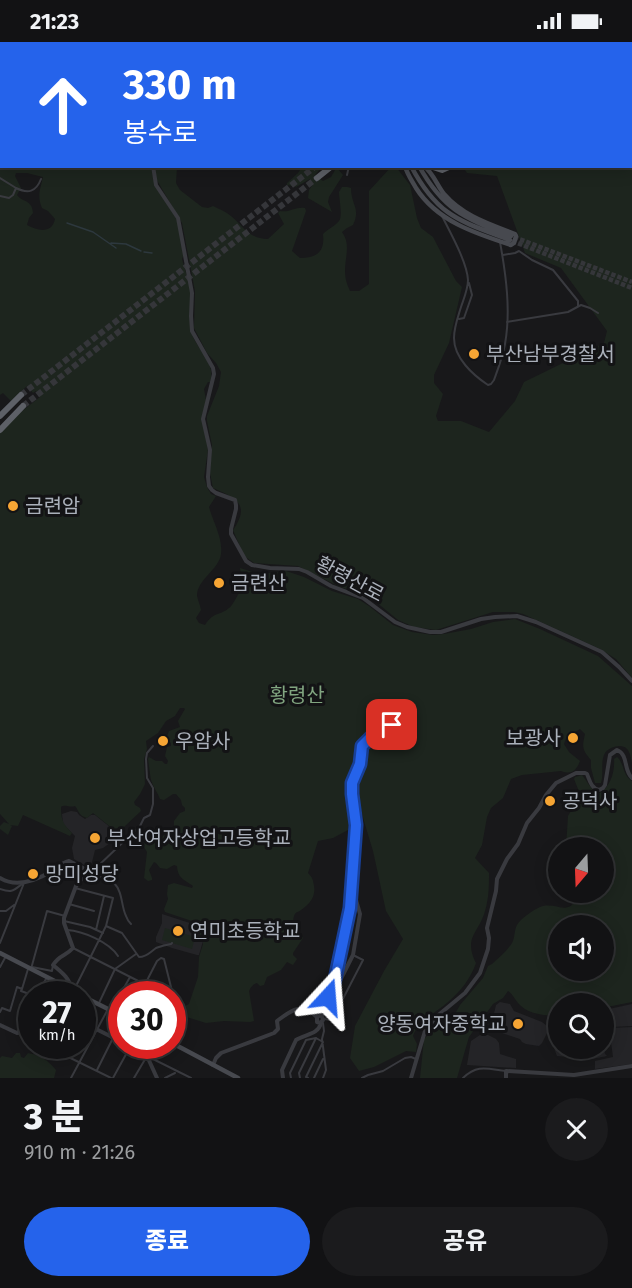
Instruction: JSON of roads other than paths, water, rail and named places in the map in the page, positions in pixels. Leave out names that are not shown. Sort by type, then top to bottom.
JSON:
[{"type":"highway","points":[[317,178],[330,168]]},
{"type":"highway","points":[[430,169],[446,168]]},
{"type":"highway","points":[[0,416],[21,395]]},
{"type":"highway","points":[[0,430],[23,406]]},
{"type":"main road","points":[[419,168],[424,175],[439,196],[456,211],[470,220],[511,238],[465,224],[446,212],[426,192],[412,168],[406,169],[423,199],[442,216],[454,223],[512,245],[516,235],[460,210],[442,192],[430,169],[424,172],[424,175]]},
{"type":"main road","points":[[0,953],[53,981]]},
{"type":"main road","points":[[98,1004],[108,1009]]},
{"type":"main road","points":[[186,1051],[238,1078]]},
{"type":"street","name":"황령산로","points":[[153,168],[156,185],[178,218],[192,293],[192,331],[213,368],[214,374],[203,419],[210,450],[209,486],[216,494],[234,500],[236,505],[231,534],[246,561],[258,567],[299,569],[307,572],[331,586],[363,598],[395,622],[430,632],[441,632],[495,617],[517,616],[536,622],[602,652],[632,681]]},
{"type":"street","points":[[347,175],[349,168]]},
{"type":"street","points":[[0,178],[27,192],[33,191],[41,179]]},
{"type":"street","points":[[0,196],[9,198],[16,188]]},
{"type":"street","points":[[442,216],[457,247],[472,295],[464,318],[458,319]]},
{"type":"street","points":[[468,280],[454,341],[464,365],[488,385],[494,380],[503,352],[507,322],[506,271],[500,242]]},
{"type":"street","points":[[503,255],[519,251],[553,270],[578,301],[578,306]]},
{"type":"street","points":[[507,322],[568,312],[584,305],[598,313]]},
{"type":"street","points":[[323,1042],[316,1038],[305,1038],[299,1038],[282,1070],[283,1077],[291,1077],[290,1073],[305,1038],[320,1028],[334,984],[347,927],[351,893],[356,825],[352,783],[360,764],[362,746],[380,728],[392,725],[399,728]]},
{"type":"street","points":[[139,981],[73,948],[64,918],[75,888],[87,872],[97,867],[140,826],[144,818],[150,815],[153,788],[147,778],[146,759],[147,753],[153,746]]},
{"type":"street","points":[[411,1078],[425,1030],[441,1012],[465,993],[480,973],[488,949],[487,928],[497,879],[518,844],[527,822],[549,791],[570,775],[581,772],[587,774],[595,789],[603,788],[610,755],[617,750],[624,755],[628,773],[632,778]]},
{"type":"street","points":[[0,890],[13,891],[66,861],[75,863],[90,874],[105,878],[116,885],[131,924]]},
{"type":"street","points":[[0,878],[14,883],[24,883]]},
{"type":"street","points":[[0,943],[24,883]]},
{"type":"street","points":[[75,888],[113,898],[106,926],[82,981]]},
{"type":"street","points":[[322,1078],[326,1070],[322,1036],[324,1029],[321,1019],[353,955],[360,914],[354,893],[351,893]]},
{"type":"street","points":[[96,930],[104,896]]},
{"type":"street","points":[[0,911],[6,911],[15,904]]},
{"type":"street","points":[[69,904],[94,911]]},
{"type":"street","points":[[25,981],[47,911],[103,933]]},
{"type":"street","points":[[106,926],[122,933],[139,957],[144,957],[155,949],[171,943]]},
{"type":"street","points":[[67,930],[88,935],[109,946],[118,956]]},
{"type":"street","points":[[31,968],[52,971],[57,958],[67,955],[73,948]]},
{"type":"street","points":[[98,1004],[115,969],[136,954]]},
{"type":"street","points":[[213,1065],[221,1053],[274,1033],[278,1029],[277,1021],[292,1010],[303,1009],[321,1019],[332,1020],[363,960],[353,955]]},
{"type":"street","points":[[0,968],[6,956]]},
{"type":"street","points":[[147,981],[160,958],[164,959],[169,981]]},
{"type":"street","points":[[53,965],[68,981]]},
{"type":"street","points":[[128,981],[130,977]]},
{"type":"street","points":[[0,1012],[2,1008],[10,1011],[18,987]]},
{"type":"street","points":[[71,1078],[108,1013]]},
{"type":"street","points":[[0,1025],[17,1033]]},
{"type":"street","points":[[97,1029],[108,1035]]},
{"type":"street","points":[[300,1078],[299,1073],[316,1038]]},
{"type":"street","points":[[308,1078],[306,1077],[323,1042]]},
{"type":"street","points":[[97,1071],[108,1048]]},
{"type":"street","points":[[314,1078],[324,1057]]},
{"type":"street","points":[[362,1078],[383,1071],[405,1058],[416,1059]]},
{"type":"street","points":[[74,1059],[112,1078],[122,1059]]},
{"type":"street","points":[[134,1078],[145,1059]]},
{"type":"street","points":[[148,1059],[157,1078]]},
{"type":"street","points":[[152,1059],[191,1078]]},
{"type":"street","points":[[463,1078],[471,1071],[480,1068],[586,1076],[632,1066]]},
{"type":"street","points":[[222,1070],[224,1077]]},
{"type":"street","points":[[506,1071],[506,1078]]},
{"type":"street","points":[[165,1078],[175,1072]]},
{"type":"street","points":[[175,1072],[177,1078]]},
{"type":"waterway","points":[[67,223],[93,232],[116,248]]},
{"type":"waterway","points":[[111,243],[126,244],[141,251]]},
{"type":"waterway","points":[[144,252],[152,253]]},
{"type":"tunnel","points":[[21,395],[313,168]]},
{"type":"tunnel","points":[[23,406],[317,178]]},
{"type":"tunnel","points":[[514,237],[632,282]]},
{"type":"tunnel","points":[[512,241],[632,288]]},
{"type":"place","name":"부산남부경찰서","points":[[474,354]]},
{"type":"place","name":"금련암","points":[[13,506]]},
{"type":"place","name":"금련산","points":[[219,583]]},
{"type":"place","name":"보광사","points":[[573,738]]},
{"type":"place","name":"우암사","points":[[163,741]]},
{"type":"place","name":"공덕사","points":[[550,801]]},
{"type":"place","name":"부산여자상업고등학교","points":[[95,838]]},
{"type":"place","name":"망미성당","points":[[33,874]]},
{"type":"place","name":"연미초등학교","points":[[178,931]]},
{"type":"place","name":"양동여자중학교","points":[[518,1024]]},
{"type":"park label","name":"황령산","points":[[297,695]]}]
